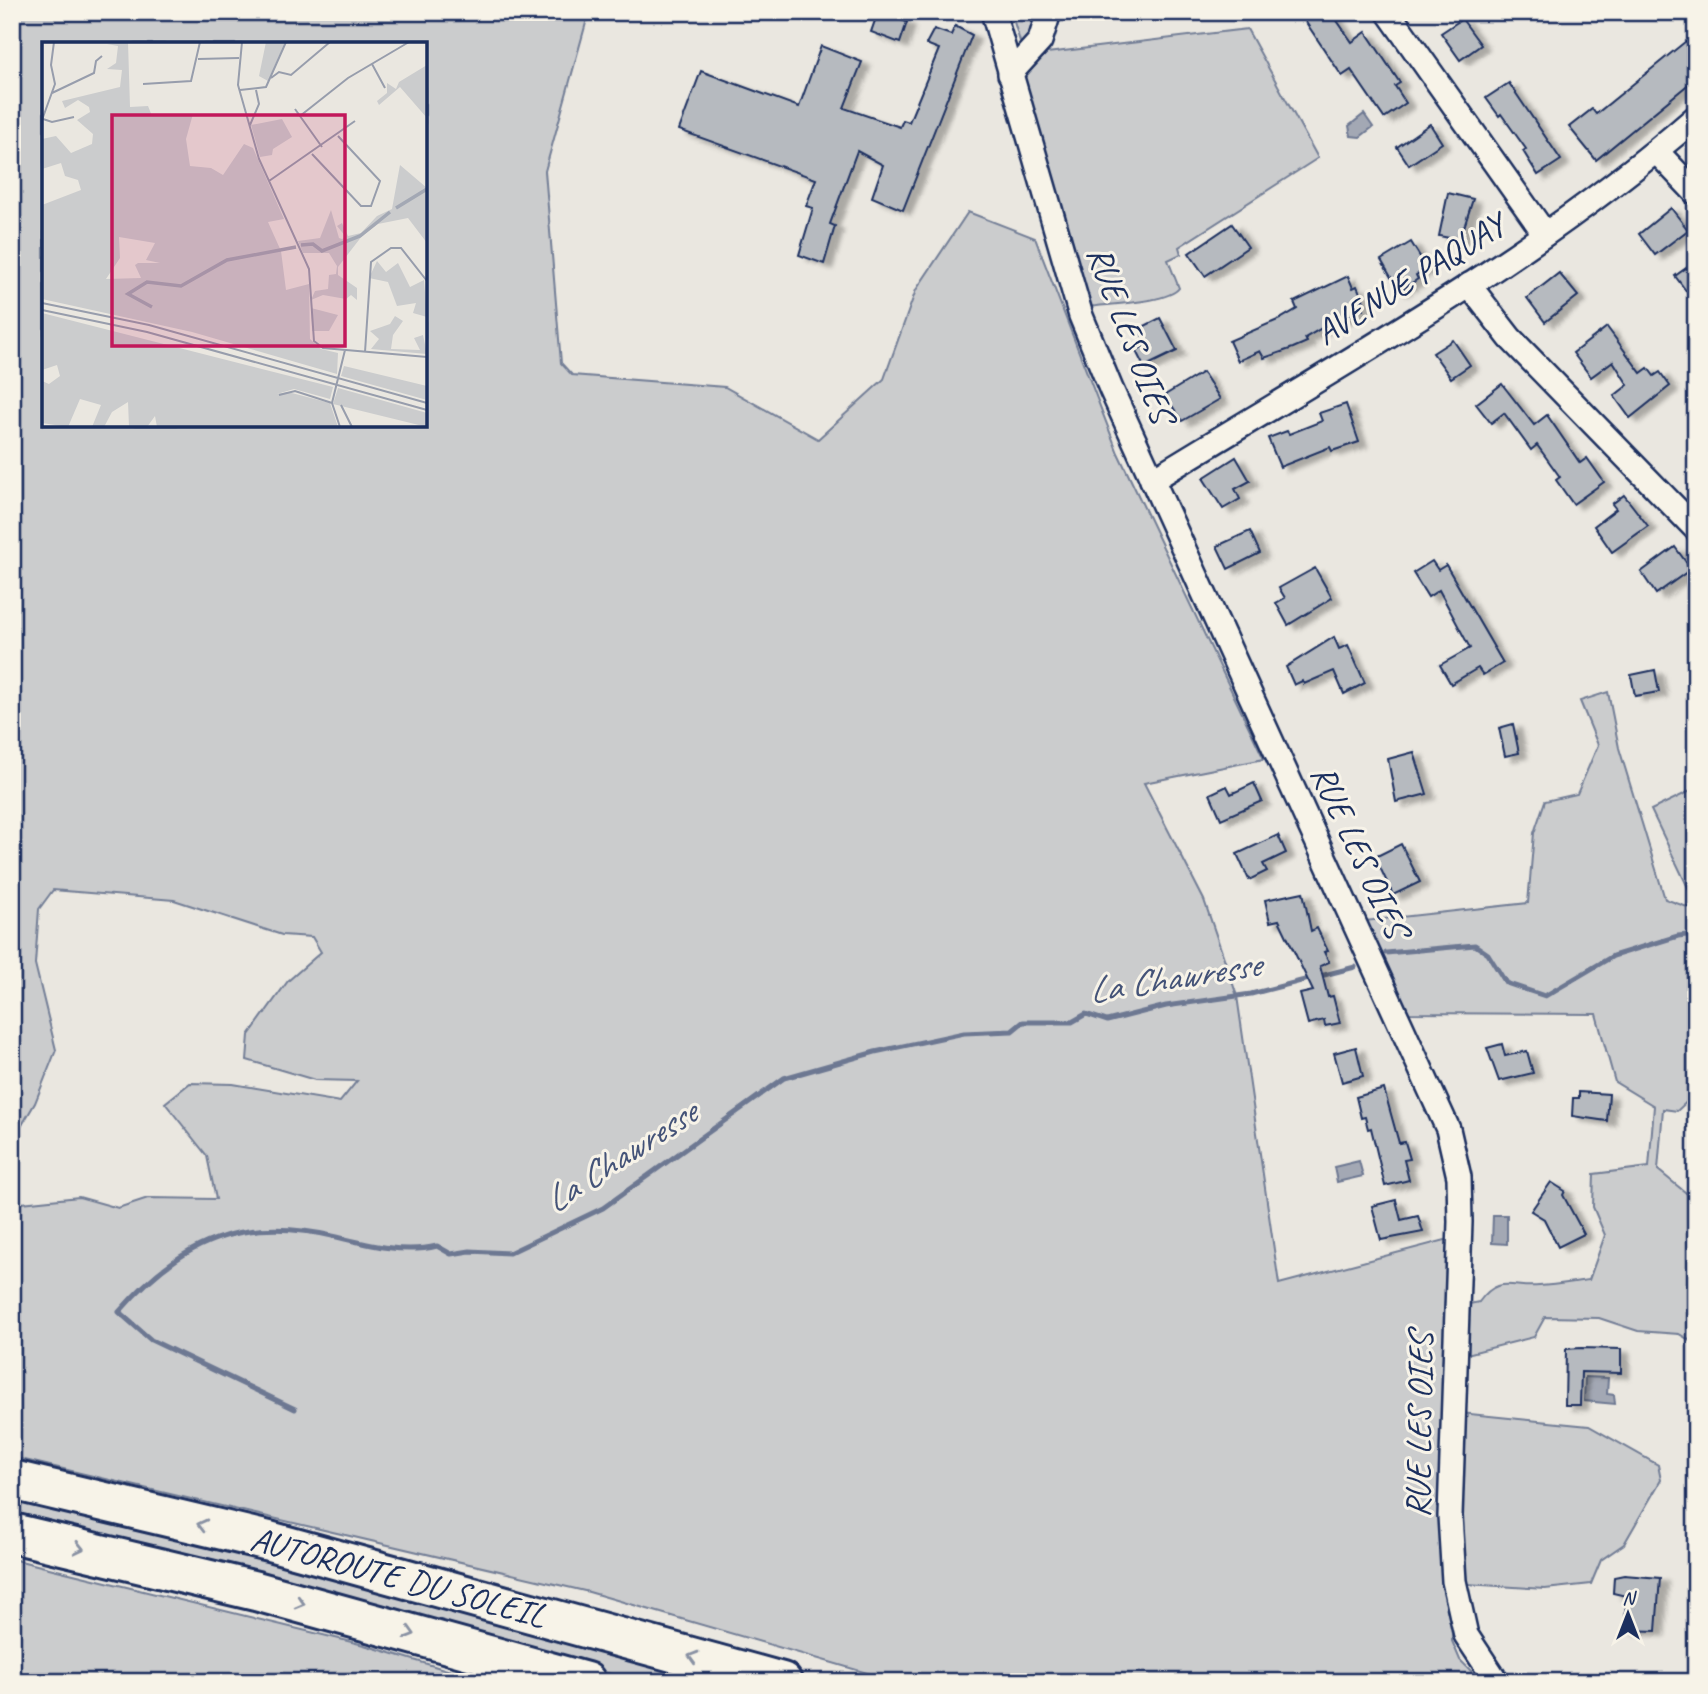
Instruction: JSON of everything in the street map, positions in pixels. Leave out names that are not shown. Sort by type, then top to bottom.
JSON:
[{"type":"highway","name":"AUTOROUTE DU SOLEIL","points":[[12,1480],[269,1541],[782,1682]]},
{"type":"highway","name":"AUTOROUTE DU SOLEIL","points":[[12,1533],[256,1591],[586,1682]]},
{"type":"street","name":"RUE LES OIES","points":[[993,12],[1036,170],[1082,320],[1152,480],[1448,1129],[1459,1177],[1460,1222],[1450,1503],[1454,1581],[1466,1635],[1497,1682]]},
{"type":"street","points":[[1010,74],[1040,41],[1049,12]]},
{"type":"street","name":"AVENUE PAQUAY","points":[[1152,480],[1469,285],[1545,233],[1388,12]]},
{"type":"street","points":[[1545,233],[1593,203],[1696,117]]},
{"type":"street","points":[[1657,152],[1696,192]]},
{"type":"street","points":[[1469,285],[1510,338],[1696,529]]},
{"type":"shaded area","points":[[12,12],[589,12],[545,171],[561,363],[572,375],[725,387],[818,439],[884,379],[916,290],[968,212],[1035,238],[1118,453],[1264,759],[1144,783],[1204,900],[1237,996],[1279,1284],[1449,1239],[1452,1641],[1460,1660],[1482,1682],[898,1682],[589,1592],[12,1457],[12,1204],[79,1197],[118,1208],[148,1198],[216,1199],[207,1156],[165,1103],[190,1083],[233,1084],[340,1102],[357,1081],[315,1080],[247,1060],[249,1035],[288,981],[321,952],[312,937],[282,935],[174,900],[53,890],[39,909],[35,964],[56,1050],[35,1103],[12,1142]]},
{"type":"shaded area","points":[[1011,12],[1041,12],[1026,45],[1021,45]]},
{"type":"shaded area","points":[[1247,29],[1318,158],[1179,247],[1181,254],[1168,260],[1179,288],[1173,293],[1150,300],[1088,307],[1018,69],[1047,53]]},
{"type":"shaded area","points":[[1364,114],[1373,127],[1360,137],[1351,136],[1349,126]]},
{"type":"shaded area","points":[[1608,692],[1619,748],[1665,899],[1690,908],[1696,905],[1696,1090],[1677,1111],[1663,1109],[1658,1170],[1696,1201],[1696,1344],[1679,1334],[1638,1331],[1599,1318],[1545,1317],[1534,1337],[1463,1355],[1464,1305],[1479,1302],[1486,1293],[1500,1285],[1539,1286],[1589,1280],[1605,1235],[1593,1207],[1594,1174],[1649,1167],[1654,1106],[1615,1082],[1596,1014],[1406,1013],[1364,921],[1528,903],[1534,833],[1545,801],[1577,794],[1598,745],[1580,701]]},
{"type":"shaded area","points":[[1690,791],[1696,802],[1693,898],[1651,810]]},
{"type":"shaded area","points":[[1359,1161],[1363,1176],[1337,1182],[1334,1167]]},
{"type":"shaded area","points":[[1493,1215],[1507,1215],[1507,1244],[1492,1243]]},
{"type":"shaded area","points":[[1585,1377],[1608,1378],[1607,1394],[1614,1395],[1615,1404],[1584,1401]]},
{"type":"shaded area","points":[[1460,1413],[1589,1426],[1658,1465],[1661,1480],[1624,1544],[1601,1560],[1591,1584],[1545,1589],[1467,1584],[1459,1500]]},
{"type":"shaded area","points":[[12,1492],[741,1682],[640,1682],[302,1589],[12,1520]]},
{"type":"shaded area","points":[[12,1559],[364,1645],[487,1682],[12,1682]]},
{"type":"building","points":[[878,12],[907,22],[900,43],[871,32]]},
{"type":"building","points":[[1299,12],[1331,12],[1352,42],[1366,32],[1400,83],[1395,86],[1406,103],[1384,118],[1351,70],[1342,76]]},
{"type":"building","points":[[1462,19],[1481,45],[1460,60],[1441,33]]},
{"type":"building","points":[[955,26],[972,35],[903,210],[872,197],[883,165],[857,151],[830,224],[835,226],[824,264],[799,255],[813,208],[806,206],[816,179],[679,130],[701,71],[799,107],[821,46],[862,62],[844,108],[900,127],[903,120],[909,122],[939,49],[926,44],[934,29],[951,35]]},
{"type":"building","points":[[1686,41],[1696,52],[1696,78],[1596,160],[1569,127],[1592,109],[1596,114]]},
{"type":"building","points":[[1509,83],[1561,160],[1538,175],[1523,151],[1526,149],[1486,98]]},
{"type":"building","points":[[1430,124],[1442,143],[1409,165],[1397,147]]},
{"type":"building","points":[[1448,193],[1473,199],[1460,240],[1439,236]]},
{"type":"building","points":[[1671,208],[1688,230],[1655,255],[1639,234]]},
{"type":"building","points":[[1232,224],[1248,247],[1205,276],[1189,253]]},
{"type":"building","points":[[1411,242],[1427,268],[1416,275],[1418,279],[1399,291],[1381,260]]},
{"type":"building","points":[[1696,261],[1696,304],[1675,276]]},
{"type":"building","points":[[1559,273],[1578,296],[1545,322],[1527,298]]},
{"type":"building","points":[[1348,276],[1353,288],[1357,286],[1365,304],[1361,305],[1363,309],[1322,328],[1305,338],[1307,342],[1293,348],[1264,358],[1260,351],[1238,361],[1229,341],[1280,319],[1297,309],[1294,302]]},
{"type":"building","points":[[1160,318],[1177,351],[1144,367],[1136,351],[1147,344],[1139,329]]},
{"type":"building","points":[[1607,327],[1641,373],[1648,368],[1654,376],[1660,372],[1670,386],[1630,418],[1614,396],[1628,385],[1613,361],[1591,377],[1573,353]]},
{"type":"building","points":[[1453,340],[1470,365],[1451,378],[1433,353]]},
{"type":"building","points":[[1203,372],[1220,399],[1182,421],[1165,395]]},
{"type":"building","points":[[1502,384],[1534,425],[1547,415],[1580,463],[1587,458],[1604,482],[1573,504],[1556,480],[1560,477],[1537,445],[1531,450],[1504,413],[1491,423],[1476,404]]},
{"type":"building","points":[[1346,404],[1359,442],[1332,451],[1330,447],[1280,467],[1268,438],[1287,431],[1289,434],[1322,421],[1319,413]]},
{"type":"building","points":[[1236,457],[1250,481],[1235,489],[1240,499],[1223,509],[1203,478]]},
{"type":"building","points":[[1624,495],[1648,526],[1612,552],[1594,526],[1616,509],[1612,504]]},
{"type":"building","points":[[1250,531],[1260,553],[1228,569],[1217,546]]},
{"type":"building","points":[[1675,547],[1691,569],[1656,594],[1641,572]]},
{"type":"building","points":[[1432,561],[1438,570],[1446,565],[1503,663],[1483,675],[1478,668],[1451,684],[1440,665],[1470,648],[1439,590],[1428,597],[1413,573]]},
{"type":"building","points":[[1315,568],[1332,598],[1288,625],[1276,603],[1285,598],[1279,588]]},
{"type":"building","points":[[1334,637],[1339,649],[1348,645],[1365,683],[1344,694],[1334,671],[1304,684],[1302,681],[1294,685],[1286,667]]},
{"type":"building","points":[[1655,670],[1659,692],[1635,696],[1631,675]]},
{"type":"building","points":[[1513,724],[1519,753],[1505,756],[1499,728]]},
{"type":"building","points":[[1414,752],[1427,794],[1396,802],[1388,759]]},
{"type":"building","points":[[1254,783],[1262,801],[1221,819],[1210,794],[1227,786],[1231,794]]},
{"type":"building","points":[[1278,835],[1286,853],[1263,864],[1267,871],[1249,880],[1237,854]]},
{"type":"building","points":[[1401,844],[1420,882],[1393,895],[1375,857]]},
{"type":"building","points":[[1303,892],[1311,931],[1317,928],[1328,951],[1324,952],[1329,962],[1320,966],[1328,997],[1333,996],[1340,1023],[1325,1026],[1324,1020],[1308,1024],[1300,994],[1313,991],[1279,920],[1270,922],[1265,900]]},
{"type":"building","points":[[1502,1044],[1505,1056],[1527,1051],[1533,1073],[1499,1081],[1487,1048]]},
{"type":"building","points":[[1356,1047],[1363,1076],[1342,1082],[1334,1053]]},
{"type":"building","points":[[1384,1089],[1399,1143],[1405,1142],[1410,1159],[1404,1160],[1409,1180],[1385,1186],[1371,1128],[1368,1129],[1365,1117],[1361,1118],[1356,1097]]},
{"type":"building","points":[[1579,1092],[1609,1094],[1607,1121],[1572,1116],[1573,1098],[1579,1098]]},
{"type":"building","points":[[1551,1182],[1565,1191],[1563,1195],[1584,1234],[1558,1247],[1544,1219],[1531,1211]]},
{"type":"building","points":[[1396,1200],[1401,1220],[1418,1216],[1423,1232],[1381,1240],[1372,1206]]},
{"type":"building","points":[[1566,1349],[1621,1349],[1621,1373],[1581,1372],[1580,1405],[1565,1405]]},
{"type":"building","points":[[1624,1575],[1660,1578],[1656,1631],[1625,1630],[1626,1596],[1613,1593],[1614,1577]]},
{"type":"waterway","points":[[1386,953],[1475,945],[1488,954],[1506,983],[1545,996],[1613,956],[1678,936],[1696,934]]},
{"type":"waterway","name":"La Chawresse","points":[[295,1409],[151,1340],[119,1312],[166,1266],[191,1250],[216,1239],[243,1232],[272,1229],[303,1231],[387,1248],[437,1246],[451,1254],[470,1251],[509,1253],[603,1208],[784,1078],[875,1052],[964,1033],[1012,1031],[1023,1022],[1072,1022],[1086,1014],[1107,1021],[1166,1006],[1251,994],[1355,967]]}]
